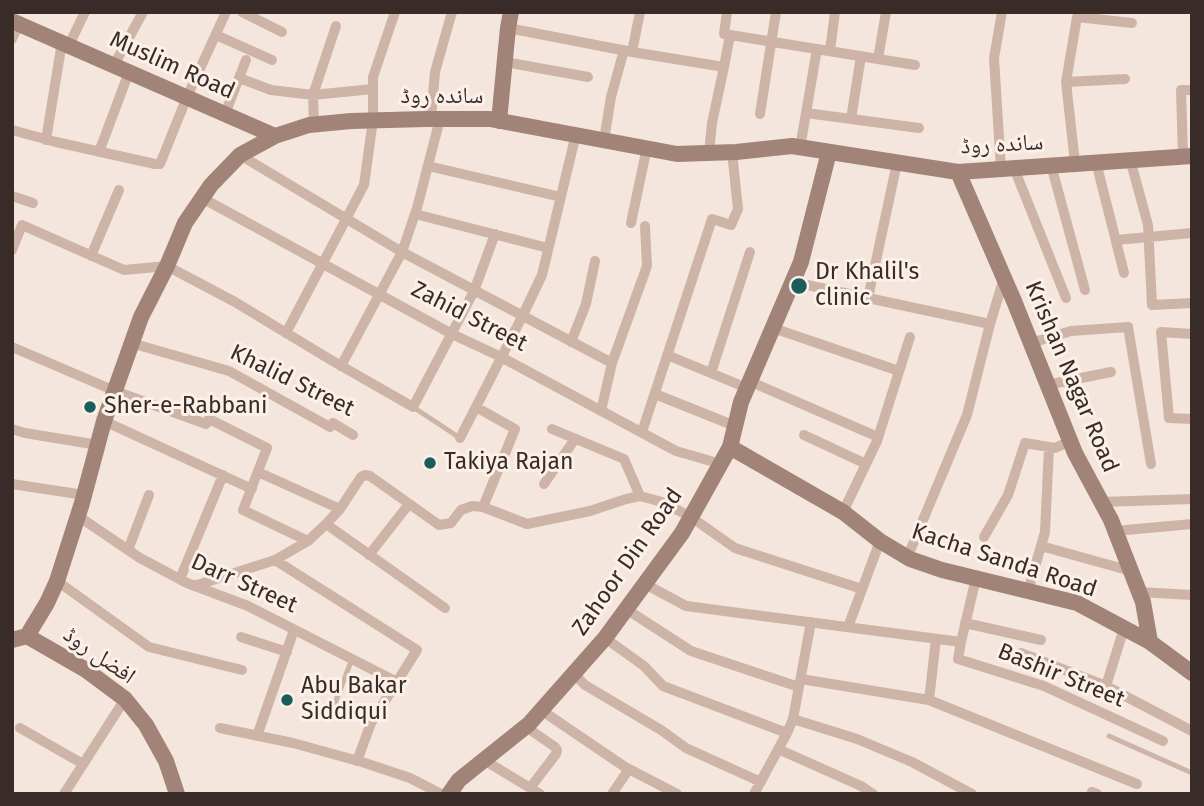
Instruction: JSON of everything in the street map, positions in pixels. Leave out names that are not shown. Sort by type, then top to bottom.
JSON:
[{"type":"main road","points":[[499,121],[510,20]]},
{"type":"main road","name":"Muslim Road","points":[[15,22],[275,136]]},
{"type":"main road","name":"ساندہ روڈ","points":[[20,638],[47,603],[57,581],[104,421],[131,343],[185,223],[211,185],[240,155],[275,136],[314,125],[373,120],[499,121],[677,154],[792,146],[958,172],[1187,156]]},
{"type":"main road","name":"Zahoor Din Road","points":[[449,794],[459,780],[526,727],[574,674],[605,638],[682,533],[730,447],[741,402],[801,262],[829,152]]},
{"type":"main road","name":"Krishan Nagar Road","points":[[958,172],[1031,343],[1074,453],[1115,531],[1143,602],[1150,642]]},
{"type":"main road","name":"Kacha Sanda Road","points":[[730,447],[843,512],[907,558],[1077,603],[1150,642],[1192,673]]},
{"type":"main road","name":"افضل روڈ","points":[[20,638],[86,670],[125,699],[146,725],[166,761],[177,794]]},
{"type":"street","points":[[46,139],[65,44],[85,12]]},
{"type":"street","points":[[114,65],[143,12]]},
{"type":"street","points":[[12,130],[99,152],[160,163],[226,12]]},
{"type":"street","points":[[242,12],[282,32]]},
{"type":"street","points":[[341,366],[402,252],[415,214],[428,166],[436,119],[435,72],[452,12]]},
{"type":"street","points":[[604,139],[611,97],[640,12]]},
{"type":"street","points":[[727,12],[724,34],[915,65]]},
{"type":"street","points":[[760,114],[776,12]]},
{"type":"street","points":[[830,50],[835,12]]},
{"type":"street","points":[[878,59],[886,12]]},
{"type":"street","points":[[1002,12],[994,58],[1008,168],[1066,298]]},
{"type":"street","points":[[286,333],[364,185],[373,120],[373,77],[392,13]]},
{"type":"street","points":[[1075,163],[1066,82],[1077,17],[1132,23]]},
{"type":"street","points":[[510,20],[628,51],[724,67]]},
{"type":"street","points":[[12,39],[15,22]]},
{"type":"street","points":[[314,125],[313,95],[336,26]]},
{"type":"street","points":[[216,34],[272,60]]},
{"type":"street","points":[[709,153],[712,123],[730,35]]},
{"type":"street","points":[[800,148],[817,49]]},
{"type":"street","points":[[851,119],[861,56]]},
{"type":"street","points":[[225,114],[246,60]]},
{"type":"street","points":[[505,62],[588,77]]},
{"type":"street","points":[[99,152],[129,72]]},
{"type":"street","points":[[239,78],[271,90],[313,95],[373,89]]},
{"type":"street","points":[[1066,82],[1125,79]]},
{"type":"street","points":[[1187,156],[1181,90],[1192,90]]},
{"type":"street","points":[[806,113],[919,128]]},
{"type":"street","points":[[460,438],[541,275],[576,134]]},
{"type":"street","points":[[631,223],[648,148]]},
{"type":"street","points":[[642,432],[712,219],[730,225],[738,209],[732,152]]},
{"type":"street","points":[[240,155],[402,252],[612,363]]},
{"type":"street","points":[[1130,159],[1148,225],[1152,305],[1192,303]]},
{"type":"street","points":[[1096,162],[1124,273]]},
{"type":"street","points":[[868,298],[897,163]]},
{"type":"street","points":[[1051,165],[1085,290]]},
{"type":"street","points":[[428,166],[561,197]]},
{"type":"street","points":[[91,256],[118,190]]},
{"type":"street","points":[[12,196],[33,203]]},
{"type":"street","name":"Zahid Street","points":[[202,198],[452,334],[501,357],[676,451],[721,464]]},
{"type":"street","points":[[415,214],[548,248]]},
{"type":"street","points":[[12,250],[22,225],[124,270],[167,266],[235,302],[413,407],[474,291],[495,234]]},
{"type":"street","points":[[601,411],[612,363],[647,266],[645,226]]},
{"type":"street","points":[[1116,240],[1192,233]]},
{"type":"street","points":[[711,373],[750,252]]},
{"type":"street","points":[[571,342],[586,304],[594,261]]},
{"type":"street","points":[[907,558],[967,415],[1004,278]]},
{"type":"street","points":[[793,282],[990,324]]},
{"type":"street","points":[[1031,343],[1071,331],[1128,327],[1152,464]]},
{"type":"street","points":[[773,328],[900,371]]},
{"type":"street","points":[[1192,334],[1161,332],[1168,418],[1192,419]]},
{"type":"street","points":[[843,512],[878,437],[910,338]]},
{"type":"street","name":"Khalid Street","points":[[131,343],[229,371],[330,427],[333,423],[353,435]]},
{"type":"street","points":[[12,346],[115,391],[206,424],[209,419],[267,448],[243,510],[307,541]]},
{"type":"street","points":[[667,355],[878,437]]},
{"type":"street","points":[[1047,386],[1111,372]]},
{"type":"street","points":[[655,394],[735,426]]},
{"type":"street","points":[[476,407],[515,429],[483,507]]},
{"type":"street","points":[[104,421],[252,489]]},
{"type":"street","points":[[12,429],[98,446]]},
{"type":"street","points":[[552,429],[624,459],[640,496]]},
{"type":"street","points":[[804,435],[866,464]]},
{"type":"street","points":[[544,484],[575,439]]},
{"type":"street","points":[[984,537],[1008,495],[1025,443],[1055,448],[1070,441]]},
{"type":"street","points":[[1028,591],[1045,532],[1049,447]]},
{"type":"street","points":[[258,472],[340,509]]},
{"type":"street","points":[[180,579],[223,475]]},
{"type":"street","points":[[194,586],[275,560],[307,541],[340,509],[365,475],[439,525],[451,523],[461,510],[472,506],[483,507],[527,524],[590,511],[640,496],[662,502],[691,517],[735,548],[862,589]]},
{"type":"street","points":[[12,484],[84,495]]},
{"type":"street","points":[[128,550],[149,495]]},
{"type":"street","points":[[1101,502],[1192,499]]},
{"type":"street","points":[[369,555],[409,504]]},
{"type":"street","name":"Darr Street","points":[[78,516],[140,558],[180,579],[247,606],[397,682]]},
{"type":"street","points":[[326,524],[445,608]]},
{"type":"street","points":[[1115,531],[1192,524]]},
{"type":"street","points":[[848,627],[880,541]]},
{"type":"street","points":[[1041,546],[1131,571]]},
{"type":"street","points":[[275,560],[417,650],[371,723],[357,761]]},
{"type":"street","points":[[645,584],[686,606],[961,642],[976,578]]},
{"type":"street","points":[[57,581],[149,647],[242,670]]},
{"type":"street","points":[[1139,592],[1192,596]]},
{"type":"street","points":[[626,609],[691,650],[800,683],[929,700],[1137,784]]},
{"type":"street","points":[[754,794],[793,719],[811,622]]},
{"type":"street","points":[[965,623],[1041,640]]},
{"type":"street","points":[[1106,686],[1124,628]]},
{"type":"street","points":[[257,736],[294,629]]},
{"type":"street","points":[[241,637],[286,652]]},
{"type":"street","points":[[605,638],[644,666],[663,686],[787,733]]},
{"type":"street","points":[[929,700],[936,639]]},
{"type":"street","name":"Bashir Street","points":[[961,642],[958,659],[1044,686],[1163,741]]},
{"type":"street","points":[[1021,653],[1106,686],[1192,731]]},
{"type":"street","points":[[574,674],[585,685],[686,748],[761,782]]},
{"type":"street","points":[[64,794],[125,699]]},
{"type":"street","points":[[541,710],[660,790],[677,794]]},
{"type":"street","points":[[793,719],[856,739],[912,762],[972,794]]},
{"type":"street","points":[[484,760],[535,791],[557,750],[526,727]]},
{"type":"street","points":[[20,728],[83,764]]},
{"type":"street","points":[[220,728],[357,761],[410,778],[441,794]]},
{"type":"street","points":[[778,749],[873,794]]},
{"type":"street","points":[[612,794],[629,769]]},
{"type":"street","points":[[1091,794],[1097,794]]},
{"type":"lane","points":[[413,407],[460,438]]},
{"type":"lane","points":[[332,711],[352,659]]},
{"type":"lane","points":[[1108,736],[1192,773]]},
{"type":"place","name":"Dr Khalil's clinic","points":[[799,286]]},
{"type":"place","name":"Sher-e-Rabbani","points":[[90,407]]},
{"type":"place","name":"Takiya Rajan","points":[[430,463]]},
{"type":"place","name":"Abu Bakar Siddiqui","points":[[287,700]]}]
